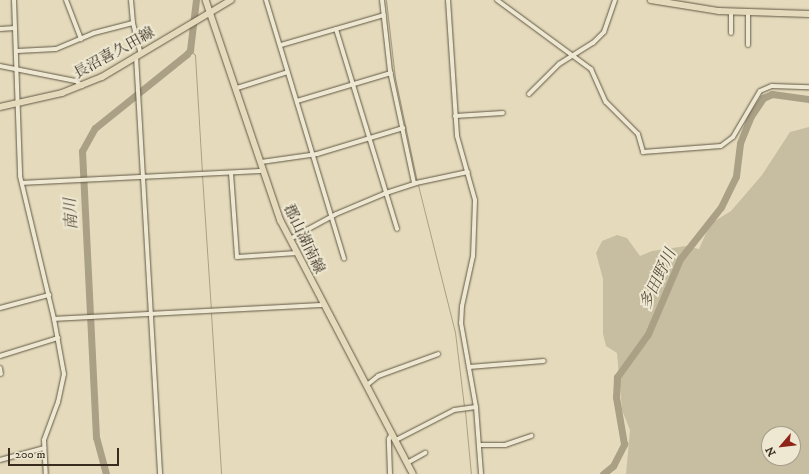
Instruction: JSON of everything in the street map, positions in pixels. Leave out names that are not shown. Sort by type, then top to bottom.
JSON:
[{"type":"main road","name":"郡山湖南線","points":[[206,0],[208,13],[237,88],[275,207],[297,253],[413,474]]},
{"type":"main road","name":"長沼喜久田線","points":[[0,107],[82,86],[139,55],[231,0]]},
{"type":"main road","points":[[651,0],[702,10],[809,14]]},
{"type":"street","points":[[14,0],[16,103],[22,183],[58,338],[63,380],[58,402],[44,440],[46,474]]},
{"type":"street","points":[[66,0],[81,39]]},
{"type":"street","points":[[131,0],[133,23],[139,55],[139,96],[160,474]]},
{"type":"street","points":[[266,0],[314,153],[344,259]]},
{"type":"street","points":[[382,0],[390,72],[414,183]]},
{"type":"street","points":[[448,0],[458,142],[468,172],[476,209],[471,266],[461,314],[463,343],[476,407],[481,474]]},
{"type":"street","points":[[496,0],[543,36],[573,54],[591,69],[604,99],[638,134],[643,152],[723,145],[733,137],[760,91],[772,86],[809,87]]},
{"type":"street","points":[[529,94],[573,54],[593,43],[604,32],[615,0]]},
{"type":"street","points":[[731,12],[732,33]]},
{"type":"street","points":[[748,12],[748,45]]},
{"type":"street","points":[[280,45],[384,15]]},
{"type":"street","points":[[16,51],[56,49],[81,39],[133,23]]},
{"type":"street","points":[[0,29],[15,28]]},
{"type":"street","points":[[336,29],[397,229]]},
{"type":"street","points":[[0,66],[76,81],[82,86]]},
{"type":"street","points":[[237,88],[288,72]]},
{"type":"street","points":[[297,101],[390,72]]},
{"type":"street","points":[[455,116],[503,113]]},
{"type":"street","points":[[261,162],[314,153],[402,128]]},
{"type":"street","points":[[22,183],[263,171]]},
{"type":"street","points":[[290,239],[332,217],[386,193],[414,183],[468,172]]},
{"type":"street","points":[[231,173],[237,258],[297,253]]},
{"type":"street","points":[[0,308],[49,295]]},
{"type":"street","points":[[54,319],[324,305]]},
{"type":"street","points":[[0,356],[58,338]]},
{"type":"street","points":[[367,385],[378,376],[438,354]]},
{"type":"street","points":[[469,367],[544,360]]},
{"type":"street","points":[[0,368],[2,374]]},
{"type":"street","points":[[396,440],[454,410],[476,407]]},
{"type":"street","points":[[390,474],[389,439],[392,433]]},
{"type":"street","points":[[480,445],[506,444],[531,436]]},
{"type":"street","points":[[0,460],[44,448]]},
{"type":"street","points":[[408,463],[425,453]]},
{"type":"shaded area","points":[[809,127],[809,474],[626,474],[630,430],[622,410],[617,353],[606,346],[603,334],[603,279],[596,253],[602,241],[617,235],[627,238],[640,256],[652,251],[686,246],[699,249],[710,224],[731,211],[762,175],[790,132]]},
{"type":"waterway","name":"南川","points":[[106,474],[96,437],[82,151],[95,128],[187,54],[190,50],[196,0]]},
{"type":"waterway","points":[[386,0],[395,78],[417,182]]},
{"type":"waterway","points":[[190,50],[195,55],[202,172]]},
{"type":"waterway","name":"多田野川","points":[[603,474],[613,466],[624,444],[616,397],[617,377],[648,334],[680,259],[721,207],[736,176],[740,143],[751,116],[763,98],[772,94],[809,99]]},
{"type":"waterway","points":[[202,175],[211,310]]},
{"type":"waterway","points":[[418,185],[455,332],[464,406]]},
{"type":"waterway","points":[[211,313],[221,474]]},
{"type":"waterway","points":[[465,411],[471,474]]}]
